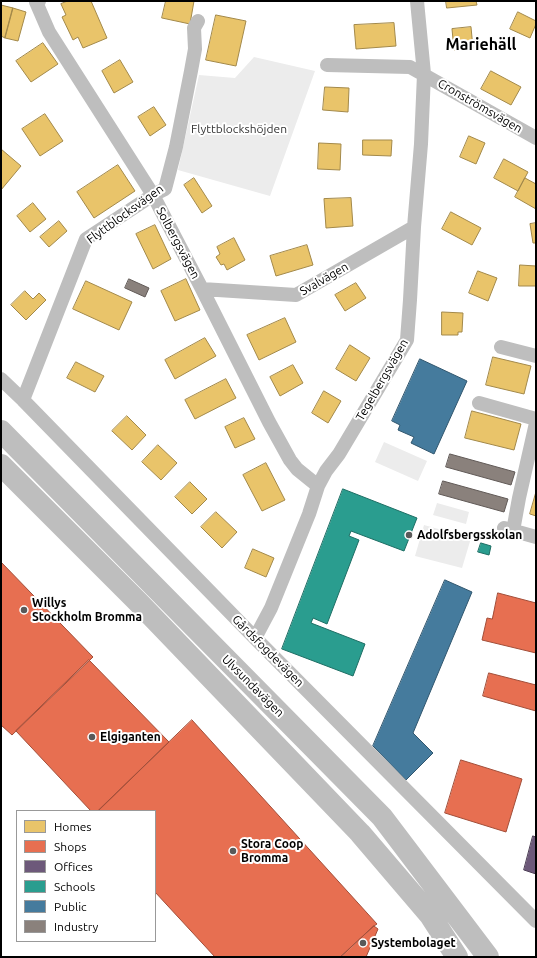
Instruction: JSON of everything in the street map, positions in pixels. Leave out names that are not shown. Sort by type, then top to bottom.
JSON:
[{"type":"main road","name":"Ulvsundavägen","points":[[1,430],[382,817],[488,957]]},
{"type":"main road","name":"Ulvsundavägen","points":[[1,465],[138,602],[360,833],[430,915],[457,957]]},
{"type":"street","name":"Solbergsvägen","points":[[36,1],[49,32],[153,194],[269,422],[290,460],[297,469],[318,486]]},
{"type":"street","name":"Tegelbergsvägen","points":[[256,638],[271,608],[309,514],[318,486],[326,471],[339,454],[407,340],[421,144],[424,74],[417,1]]},
{"type":"street","name":"Flyttblocksvägen","points":[[23,400],[86,239],[153,194],[165,189],[176,147],[191,71],[195,49],[194,28],[198,21]]},
{"type":"street","points":[[327,65],[410,67],[424,74]]},
{"type":"street","name":"Cronströmsvägen","points":[[424,74],[536,138]]},
{"type":"street","name":"Svalvägen","points":[[202,288],[296,295],[414,227]]},
{"type":"street","points":[[501,347],[536,356]]},
{"type":"street","name":"Gårdsfogdevägen","points":[[1,379],[536,921]]},
{"type":"street","points":[[479,403],[536,419]]},
{"type":"street","points":[[536,423],[531,471],[508,529],[536,537]]},
{"type":"green space","name":"Flyttblockshöjden","points":[[254,57],[315,71],[270,196],[178,170],[199,75],[235,78]]},
{"type":"green space","points":[[384,442],[427,461],[418,481],[375,462]]},
{"type":"green space","points":[[437,503],[469,512],[466,524],[433,515]]},
{"type":"green space","points":[[424,525],[471,538],[462,568],[415,556]]},
{"type":"building: Homes","points":[[68,1],[91,1],[107,38],[83,48],[78,37],[73,40],[62,17],[66,15],[61,4]]},
{"type":"building: Homes","points":[[166,1],[194,1],[190,24],[162,18]]},
{"type":"building: Homes","points":[[446,1],[476,1],[477,5],[447,8]]},
{"type":"building: Homes","points":[[1,5],[13,8],[5,38],[1,36]]},
{"type":"building: Homes","points":[[13,8],[26,12],[18,41],[5,38]]},
{"type":"building: Homes","points":[[518,12],[536,21],[530,38],[510,29]]},
{"type":"building: Homes","points":[[216,15],[246,21],[236,66],[206,60]]},
{"type":"building: Homes","points":[[394,23],[396,46],[356,49],[354,25]]},
{"type":"building: Homes","points":[[471,27],[473,48],[454,50],[452,29]]},
{"type":"building: Homes","points":[[43,43],[58,64],[31,82],[16,61]]},
{"type":"building: Homes","points":[[120,60],[133,82],[114,93],[102,71]]},
{"type":"building: Homes","points":[[491,71],[521,87],[511,105],[481,89]]},
{"type":"building: Homes","points":[[325,87],[349,88],[348,112],[323,110]]},
{"type":"building: Homes","points":[[154,107],[166,125],[150,136],[138,117]]},
{"type":"building: Homes","points":[[45,114],[63,141],[40,156],[22,129]]},
{"type":"building: Homes","points":[[469,136],[485,143],[476,164],[460,157]]},
{"type":"building: Homes","points":[[363,140],[392,140],[391,156],[363,155]]},
{"type":"building: Homes","points":[[319,143],[341,144],[340,170],[318,169]]},
{"type":"building: Homes","points":[[1,149],[21,166],[1,190]]},
{"type":"building: Homes","points":[[504,159],[528,172],[518,191],[494,178]]},
{"type":"building: Homes","points":[[118,165],[135,191],[94,218],[77,192]]},
{"type":"building: Homes","points":[[194,178],[212,206],[202,213],[184,185]]},
{"type":"building: Homes","points":[[525,178],[536,184],[536,209],[515,197]]},
{"type":"building: Homes","points":[[351,198],[353,226],[326,228],[324,199]]},
{"type":"building: Homes","points":[[33,203],[46,219],[30,232],[17,216]]},
{"type":"building: Homes","points":[[451,212],[481,228],[472,245],[442,229]]},
{"type":"building: Homes","points":[[59,221],[67,231],[49,247],[40,237]]},
{"type":"building: Homes","points":[[536,223],[536,243],[533,243],[530,224]]},
{"type":"building: Homes","points":[[155,225],[171,259],[153,269],[136,234]]},
{"type":"building: Homes","points":[[234,238],[245,260],[227,270],[224,264],[221,265],[216,257],[220,254],[217,247]]},
{"type":"building: Homes","points":[[307,245],[313,265],[276,276],[270,256]]},
{"type":"building: Homes","points":[[520,265],[536,266],[536,286],[519,286]]},
{"type":"building: Homes","points":[[478,271],[497,278],[488,301],[469,293]]},
{"type":"building: Homes","points":[[186,279],[200,310],[175,321],[161,291]]},
{"type":"building: Homes","points":[[86,281],[132,302],[119,330],[73,309]]},
{"type":"building: Homes","points":[[356,283],[366,298],[345,311],[335,295]]},
{"type":"building: Homes","points":[[25,291],[33,299],[39,293],[46,300],[26,320],[11,305]]},
{"type":"building: Homes","points":[[442,312],[463,313],[462,332],[458,332],[458,335],[442,335]]},
{"type":"building: Homes","points":[[285,318],[296,342],[259,360],[247,335]]},
{"type":"building: Homes","points":[[205,338],[216,356],[175,379],[165,360]]},
{"type":"building: Homes","points":[[350,345],[370,358],[356,381],[336,369]]},
{"type":"building: Homes","points":[[493,357],[531,366],[524,394],[486,385]]},
{"type":"building: Homes","points":[[76,362],[104,376],[95,392],[67,378]]},
{"type":"building: Homes","points":[[293,365],[303,383],[280,396],[270,377]]},
{"type":"building: Homes","points":[[226,379],[236,398],[195,419],[185,400]]},
{"type":"building: Homes","points":[[324,391],[341,401],[328,423],[312,413]]},
{"type":"building: Homes","points":[[472,411],[521,424],[514,450],[465,438]]},
{"type":"building: Homes","points":[[127,416],[146,435],[132,450],[112,431]]},
{"type":"building: Homes","points":[[244,418],[255,439],[235,448],[225,427]]},
{"type":"building: Homes","points":[[158,445],[177,463],[161,480],[142,462]]},
{"type":"building: Homes","points":[[266,463],[285,500],[262,511],[243,475]]},
{"type":"building: Homes","points":[[190,482],[207,499],[192,514],[175,497]]},
{"type":"building: Homes","points":[[536,492],[536,516],[530,514]]},
{"type":"building: Homes","points":[[216,512],[237,532],[222,548],[201,527]]},
{"type":"building: Homes","points":[[253,549],[274,558],[266,577],[245,568]]},
{"type":"building: Shops","name":"Willys Stockholm Bromma","points":[[1,562],[93,657],[12,735],[1,725]]},
{"type":"building: Shops","points":[[498,593],[536,603],[536,653],[482,640],[487,618],[492,619]]},
{"type":"building: Shops","name":"Elgiganten","points":[[89,660],[169,742],[99,810],[90,810],[16,731]]},
{"type":"building: Shops","points":[[489,673],[536,685],[536,711],[483,696]]},
{"type":"building: Shops","name":"Stora Coop Bromma","points":[[192,720],[377,924],[340,957],[215,957],[156,893],[156,810],[99,810]]},
{"type":"building: Shops","points":[[461,760],[522,779],[506,832],[445,813]]},
{"type":"building: Shops","name":"Systembolaget","points":[[374,926],[378,929],[366,957],[341,957]]},
{"type":"building: Offices","points":[[533,836],[536,837],[536,874],[524,870]]},
{"type":"building: Schools","points":[[343,489],[417,518],[404,551],[351,531],[349,536],[359,540],[327,624],[313,618],[311,623],[365,644],[353,676],[282,649]]},
{"type":"building: Schools","points":[[481,543],[491,546],[489,555],[478,552]]},
{"type":"building: Public","points":[[420,359],[467,381],[434,454],[411,443],[414,437],[398,430],[400,425],[392,421]]},
{"type":"building: Public","points":[[445,580],[472,592],[413,733],[433,753],[406,780],[373,746]]},
{"type":"building: Industry","points":[[129,279],[149,288],[145,297],[125,288]]},
{"type":"building: Industry","points":[[450,454],[515,472],[511,485],[446,467]]},
{"type":"building: Industry","points":[[443,481],[508,499],[504,512],[439,494]]},
{"type":"place","name":"Adolfsbergsskolan","points":[[409,535]]},
{"type":"place","name":"Willys Stockholm Bromma","points":[[24,610]]},
{"type":"place","name":"Elgiganten","points":[[92,737]]},
{"type":"place","name":"Stora Coop Bromma","points":[[233,851]]},
{"type":"place","name":"Systembolaget","points":[[363,943]]},
{"type":"district","name":"Mariehäll","points":[[481,45]]}]
